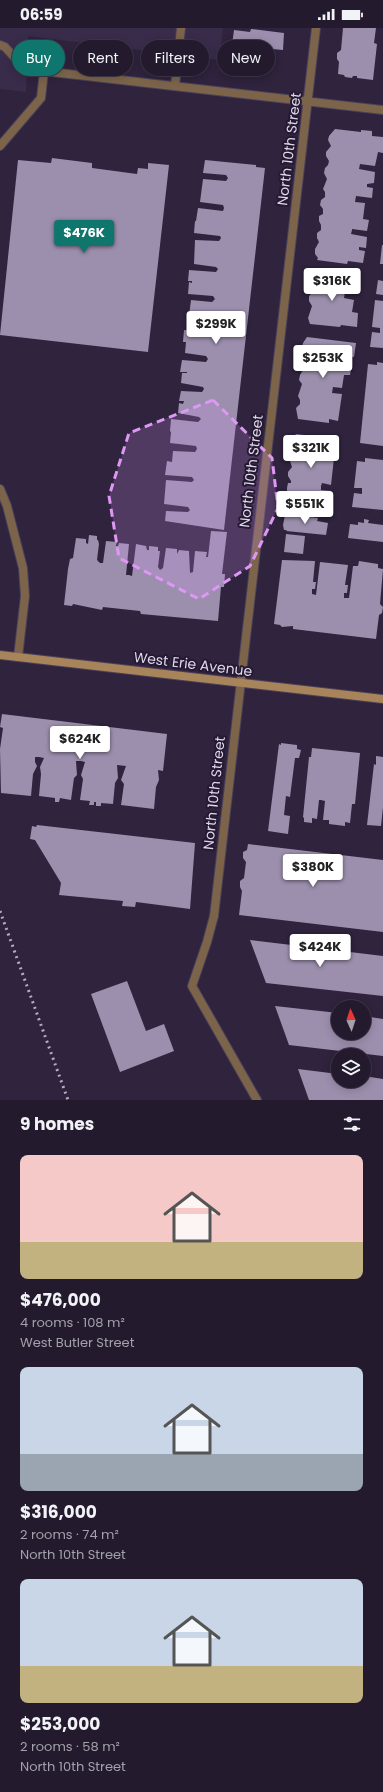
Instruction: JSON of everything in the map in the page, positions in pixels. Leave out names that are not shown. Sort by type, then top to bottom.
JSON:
[{"type":"main road","name":"West Erie Avenue","points":[[0,655],[383,699]]},
{"type":"street","points":[[175,86],[181,28]]},
{"type":"street","name":"North 10th Street","points":[[256,1100],[192,986],[214,916],[316,28]]},
{"type":"street","points":[[0,45],[5,47],[12,55]]},
{"type":"street","points":[[65,73],[383,110]]},
{"type":"street","points":[[0,146],[41,98],[43,76]]},
{"type":"street","points":[[0,489],[7,506],[24,568],[25,596],[18,657]]},
{"type":"highlighted area","points":[[213,400],[272,458],[278,508],[250,566],[199,599],[119,558],[109,496],[129,433]]},
{"type":"shaded area","points":[[0,28],[223,28],[222,40],[217,40],[217,60],[209,59],[209,40],[141,40],[141,50],[133,49],[133,40],[73,40],[73,42],[28,36],[28,40],[12,40],[12,76],[27,76],[26,92],[0,89]]},
{"type":"building","points":[[343,28],[376,28],[374,43],[377,44],[373,80],[357,78],[357,76],[353,76],[352,78],[345,77],[344,75],[338,74],[339,62],[337,59],[337,53],[341,50]]},
{"type":"building","points":[[251,29],[284,33],[283,50],[275,49],[275,40],[233,40],[234,30],[250,32]]},
{"type":"building","points":[[335,129],[361,132],[361,130],[372,131],[372,136],[383,137],[383,153],[378,152],[375,166],[360,164],[359,169],[375,172],[374,183],[367,184],[367,187],[373,188],[372,198],[356,196],[355,202],[365,203],[363,219],[369,220],[367,231],[352,229],[351,234],[367,237],[366,248],[359,247],[359,250],[365,251],[363,263],[348,261],[347,264],[317,260],[318,258],[315,254],[315,249],[319,242],[317,233],[321,230],[319,216],[323,214],[323,209],[320,205],[321,200],[325,197],[325,192],[323,189],[327,179],[324,173],[329,161],[326,156],[326,152],[331,146],[328,140],[329,136]]},
{"type":"building","points":[[52,158],[92,163],[92,168],[137,174],[138,168],[148,169],[148,163],[169,165],[148,352],[0,335],[18,160],[51,163]]},
{"type":"building","points":[[205,160],[256,165],[256,167],[265,168],[224,530],[165,521],[166,511],[188,512],[190,510],[188,507],[164,504],[166,480],[192,482],[194,480],[192,477],[165,475],[167,461],[172,462],[173,451],[195,452],[197,449],[196,446],[170,443],[171,419],[198,422],[201,419],[199,417],[178,413],[179,403],[183,404],[184,401],[179,401],[181,391],[202,392],[204,389],[203,387],[181,383],[182,373],[187,373],[180,372],[182,360],[206,362],[208,359],[206,356],[185,353],[186,342],[183,342],[184,330],[209,332],[211,329],[210,326],[188,323],[191,300],[212,302],[215,299],[213,296],[188,294],[189,282],[192,283],[192,281],[188,281],[189,270],[216,272],[218,269],[216,267],[194,264],[195,240],[219,241],[221,238],[220,236],[194,233],[195,221],[198,208],[223,211],[224,208],[223,205],[200,202],[203,179],[226,181],[228,178],[226,175],[203,173]]},
{"type":"building","points":[[382,245],[383,264],[380,264]]},
{"type":"building","points":[[315,275],[356,280],[354,293],[345,292],[344,298],[354,300],[352,312],[358,313],[357,327],[310,324],[308,318],[312,306],[309,301],[309,296],[314,291],[311,285],[311,280]]},
{"type":"building","points":[[378,280],[383,281],[383,295],[376,294]]},
{"type":"building","points":[[375,300],[383,301],[383,348],[370,347],[372,332],[380,333],[380,328],[372,327]]},
{"type":"building","points":[[307,337],[356,343],[354,357],[336,355],[335,361],[352,362],[350,375],[344,375],[342,388],[333,387],[332,393],[342,394],[338,421],[329,419],[329,423],[298,419],[296,408],[300,404],[298,396],[302,384],[299,380],[303,370],[301,360],[305,354],[302,348]]},
{"type":"building","points":[[377,362],[383,363],[383,446],[360,443],[368,364],[377,365]]},
{"type":"building","points":[[296,434],[336,439],[335,453],[325,452],[324,457],[334,458],[331,485],[322,483],[321,486],[321,490],[331,491],[329,504],[287,498],[288,483],[291,483],[288,476],[288,472],[292,467],[290,456],[295,449],[292,444],[292,440]]},
{"type":"building","points":[[365,458],[383,460],[383,510],[352,507],[354,493],[362,494],[362,488],[354,488],[357,461],[365,462]]},
{"type":"building","points":[[285,515],[318,518],[317,521],[328,523],[326,535],[286,531],[287,530],[284,530],[283,525]]},
{"type":"building","points":[[364,519],[369,520],[368,523],[383,525],[383,542],[348,538],[350,524],[358,525],[358,522],[364,523]]},
{"type":"building","points":[[211,531],[227,532],[222,574],[225,574],[224,587],[221,587],[218,621],[141,614],[140,611],[103,607],[102,610],[73,604],[72,606],[64,605],[68,569],[70,559],[73,558],[76,538],[86,539],[86,543],[88,544],[89,535],[97,536],[99,544],[97,560],[100,563],[103,563],[106,541],[117,542],[116,546],[118,546],[119,543],[129,544],[126,575],[132,576],[136,544],[146,546],[147,550],[149,550],[149,546],[158,547],[158,551],[160,551],[158,567],[160,570],[163,568],[166,548],[177,549],[177,554],[179,550],[189,551],[190,573],[193,572],[195,551],[207,552],[206,557],[208,557]]},
{"type":"building","points":[[286,534],[305,536],[303,554],[284,552]]},
{"type":"building","points":[[282,560],[315,561],[313,582],[316,582],[315,589],[312,589],[312,594],[316,595],[320,562],[348,565],[345,585],[348,585],[347,593],[344,593],[344,598],[349,598],[353,566],[358,566],[359,561],[378,564],[378,568],[383,569],[380,604],[383,607],[382,613],[379,615],[376,639],[293,629],[293,626],[282,627],[274,624]]},
{"type":"building","points":[[2,714],[167,734],[163,771],[158,770],[159,780],[156,787],[154,809],[121,805],[124,784],[121,780],[126,766],[117,765],[118,778],[115,783],[113,804],[101,803],[101,806],[96,806],[96,802],[94,802],[94,805],[89,805],[90,801],[80,800],[83,779],[81,775],[85,762],[81,761],[76,761],[77,775],[74,778],[71,800],[60,798],[59,802],[55,802],[55,798],[39,796],[41,774],[40,767],[44,758],[39,757],[35,757],[37,766],[33,774],[31,796],[1,793],[0,749],[3,728],[0,727]]},
{"type":"building","points":[[281,743],[297,745],[297,749],[301,750],[299,758],[295,758],[290,797],[286,796],[284,815],[290,816],[288,834],[268,831],[279,744],[281,745]]},
{"type":"building","points":[[312,748],[360,753],[355,804],[352,804],[350,823],[345,822],[345,826],[329,824],[329,820],[323,820],[325,801],[321,800],[319,800],[317,819],[312,818],[312,823],[304,822],[303,817],[309,757],[311,757]]},
{"type":"building","points":[[376,756],[383,757],[383,807],[381,826],[367,825]]},
{"type":"building","points":[[37,825],[195,843],[190,909],[136,902],[135,907],[122,906],[123,901],[59,895],[61,883],[35,840],[30,839],[32,826],[36,827]]},
{"type":"building","points":[[248,844],[383,860],[383,932],[239,915],[242,891],[240,881],[244,878],[246,862],[243,858],[243,852],[247,850]]},
{"type":"building","points":[[250,940],[383,956],[383,996],[266,983]]},
{"type":"building","points":[[127,981],[146,1031],[164,1024],[174,1051],[120,1072],[91,994]]},
{"type":"building","points":[[275,1006],[331,1012],[331,1040],[371,1040],[371,1017],[383,1019],[383,1056],[371,1055],[371,1048],[331,1048],[331,1050],[289,1045]]},
{"type":"building","points":[[298,1069],[331,1073],[331,1088],[371,1088],[371,1077],[383,1079],[383,1100],[309,1100]]},
{"type":"railway","points":[[0,911],[68,1100]]}]
